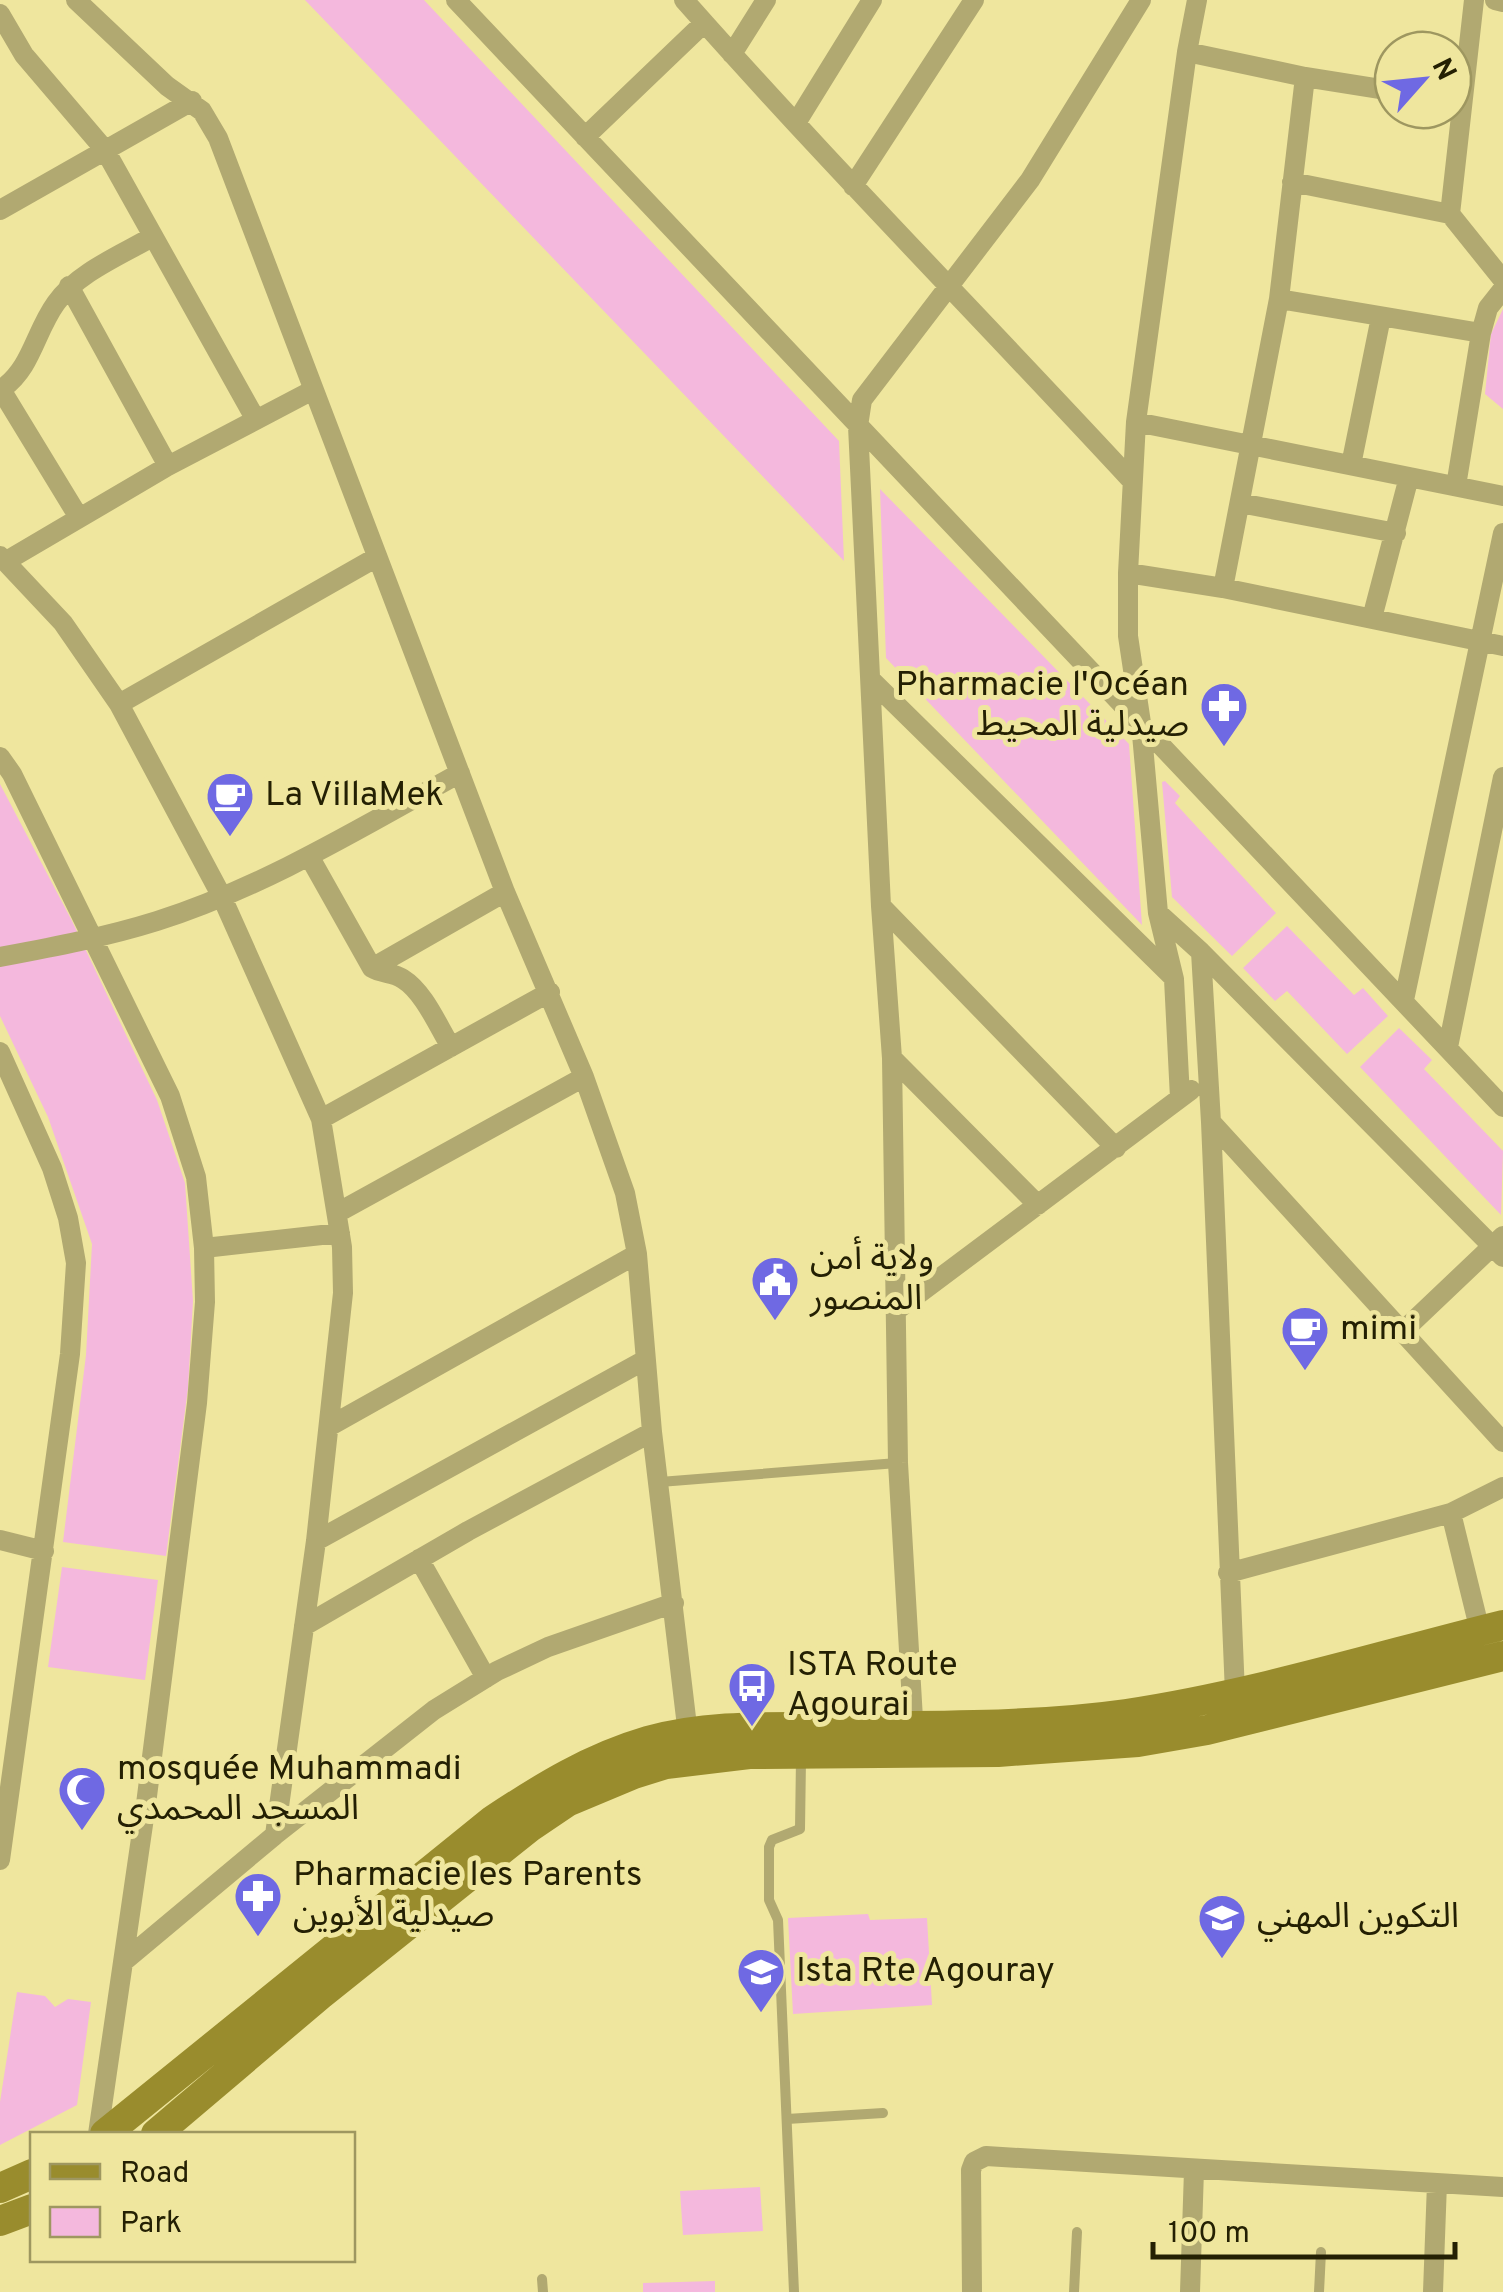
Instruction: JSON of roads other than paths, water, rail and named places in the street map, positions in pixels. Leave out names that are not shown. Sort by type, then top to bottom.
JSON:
[{"type":"main road","points":[[107,2132],[493,1820],[580,1766],[650,1741],[802,1753],[1124,1714],[1235,1694],[1492,1628]]},
{"type":"main road","points":[[158,2132],[328,1988],[530,1828],[568,1802],[666,1764],[690,1747],[777,1727],[1051,1750],[1138,1742],[1207,1730],[1503,1656]]},
{"type":"main road","points":[[0,2188],[30,2175]]},
{"type":"main road","points":[[0,2220],[30,2210]]},
{"type":"street","points":[[76,0],[167,86],[192,102],[218,138],[506,892],[584,1077],[625,1194],[637,1254],[652,1432],[690,1747]]},
{"type":"street","points":[[456,0],[1503,1107]]},
{"type":"street","points":[[684,0],[853,186],[952,286],[1132,481]]},
{"type":"street","points":[[732,54],[766,0]]},
{"type":"street","points":[[796,124],[872,0]]},
{"type":"street","points":[[853,186],[974,0]]},
{"type":"street","points":[[915,1740],[898,1463],[892,1058],[880,906],[858,426],[862,400],[1030,180],[1141,0]]},
{"type":"street","points":[[1180,1098],[1174,979],[1158,912],[1141,723],[1128,636],[1128,574],[1136,422],[1197,0]]},
{"type":"street","points":[[1469,30],[1474,0]]},
{"type":"street","points":[[1495,0],[1503,2]]},
{"type":"street","points":[[0,14],[24,56],[105,150],[256,420]]},
{"type":"street","points":[[585,136],[704,23]]},
{"type":"street","points":[[1187,52],[1373,88]]},
{"type":"street","points":[[1224,588],[1279,299],[1305,77]]},
{"type":"street","points":[[0,210],[192,102]]},
{"type":"street","points":[[1450,214],[1455,130]]},
{"type":"street","points":[[1292,182],[1450,214],[1503,280]]},
{"type":"street","points":[[78,516],[1,388],[21,373],[46,319],[69,286],[152,236]]},
{"type":"street","points":[[69,286],[168,466]]},
{"type":"street","points":[[1456,486],[1481,333],[1488,308],[1503,288]]},
{"type":"street","points":[[1279,299],[1481,333]]},
{"type":"street","points":[[1351,466],[1381,316]]},
{"type":"street","points":[[276,1834],[316,1541],[343,1293],[338,1223],[321,1119],[221,896],[118,704],[63,623],[4,558],[313,390]]},
{"type":"street","points":[[1136,422],[1503,496]]},
{"type":"street","points":[[1372,618],[1409,477]]},
{"type":"street","points":[[1240,503],[1396,532]]},
{"type":"street","points":[[1404,1000],[1503,533]]},
{"type":"street","points":[[118,704],[378,557]]},
{"type":"street","points":[[1128,574],[1224,588],[1503,646]]},
{"type":"street","points":[[872,680],[1174,979]]},
{"type":"street","points":[[0,758],[12,774],[170,1096],[196,1177],[204,1248],[205,1302],[197,1403],[98,2132]]},
{"type":"street","points":[[0,956],[94,939],[160,920],[221,896],[309,856],[460,773]]},
{"type":"street","points":[[1448,1046],[1503,777]]},
{"type":"street","points":[[309,856],[372,968],[382,974],[394,974],[412,986],[451,1047]]},
{"type":"street","points":[[372,968],[506,892]]},
{"type":"street","points":[[880,906],[1116,1148]]},
{"type":"street","points":[[1158,912],[1500,1246],[1402,1332]]},
{"type":"street","points":[[1201,952],[1235,1694]]},
{"type":"street","points":[[321,1119],[550,992]]},
{"type":"street","points":[[0,1052],[7,1082],[52,1168],[68,1218],[76,1263],[70,1354],[0,1860]]},
{"type":"street","points":[[892,1058],[1038,1205]]},
{"type":"street","points":[[204,1248],[338,1223],[584,1077]]},
{"type":"street","points":[[897,1310],[1209,1077]]},
{"type":"street","points":[[1211,1122],[1503,1442]]},
{"type":"street","points":[[330,1426],[637,1254]]},
{"type":"street","points":[[316,1541],[645,1360]]},
{"type":"street","points":[[304,1626],[652,1432]]},
{"type":"street","points":[[1228,1572],[1451,1513],[1503,1487]]},
{"type":"street","points":[[1451,1513],[1492,1628]]},
{"type":"street","points":[[0,1540],[44,1551]]},
{"type":"street","points":[[419,1559],[486,1678]]},
{"type":"street","points":[[123,1962],[276,1834],[434,1710],[548,1647],[674,1603]]},
{"type":"street","points":[[972,2292],[971,2170],[980,2158],[1503,2187]]},
{"type":"street","points":[[1190,2292],[1194,2170]]},
{"type":"street","points":[[1433,2292],[1437,2183]]},
{"type":"lane","points":[[660,1482],[898,1463]]},
{"type":"lane","points":[[794,2292],[778,1920],[769,1900],[769,1847],[772,1840],[800,1830],[802,1753]]},
{"type":"lane","points":[[787,2119],[883,2113]]},
{"type":"lane","points":[[1074,2292],[1077,2232]]},
{"type":"lane","points":[[1318,2292],[1321,2252]]},
{"type":"lane","points":[[542,2278],[543,2292]]},
{"type":"place","name":"Pharmacie l'Océan صيدلية المحيط","points":[[1224,748]]},
{"type":"place","name":"La VillaMek","points":[[230,838]]},
{"type":"place","name":"ولاية أمن المنصور","points":[[775,1322]]},
{"type":"place","name":"mimi","points":[[1305,1372]]},
{"type":"place","name":"ISTA Route Agourai","points":[[752,1728]]},
{"type":"place","name":"mosquée Muhammadi المسجد المحمدي","points":[[82,1832]]},
{"type":"place","name":"Pharmacie les Parents صيدلية الأبوين","points":[[258,1938]]},
{"type":"place","name":"التكوين المهني","points":[[1222,1960]]},
{"type":"place","name":"Ista Rte Agouray","points":[[761,2014]]}]
